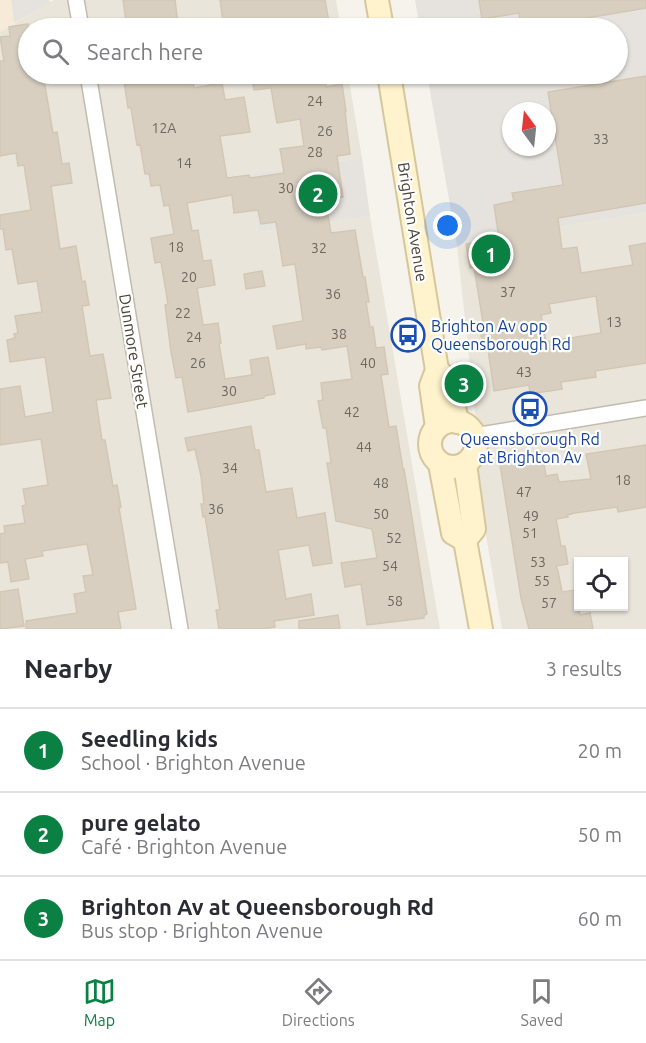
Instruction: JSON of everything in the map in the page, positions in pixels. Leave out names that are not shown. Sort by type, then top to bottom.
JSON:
[{"type":"main road","points":[[377,0],[380,18]]},
{"type":"main road","name":"Brighton Avenue","points":[[391,84],[437,370],[431,386],[447,424]]},
{"type":"main road","points":[[440,464],[452,468],[465,464],[474,455],[476,449],[474,436],[467,426],[447,424],[430,439],[432,453],[440,464],[453,533],[465,540]]},
{"type":"main road","points":[[465,464],[474,529],[465,540],[480,629]]},
{"type":"street","points":[[76,0],[79,18]]},
{"type":"street","name":"Dunmore Street","points":[[90,84],[180,629]]},
{"type":"street","points":[[474,436],[646,408]]},
{"type":"shaded area","points":[[0,0],[11,0],[14,23],[0,32]]},
{"type":"shaded area","points":[[11,0],[49,0],[50,3],[23,18],[18,18],[14,23]]},
{"type":"shaded area","points":[[54,0],[336,0],[339,18],[24,18]]},
{"type":"shaded area","points":[[415,0],[646,0],[646,212],[457,245],[429,84],[628,84],[628,18],[418,18]]},
{"type":"shaded area","points":[[18,21],[18,84],[350,84],[362,158],[228,177],[233,214],[255,212],[258,232],[370,216],[440,629],[0,629],[0,32]]},
{"type":"shaded area","points":[[362,158],[370,216],[258,232],[255,212],[233,215],[228,177]]},
{"type":"shaded area","points":[[646,212],[646,629],[502,629],[474,465],[482,449],[475,413],[457,245]]},
{"type":"building","points":[[123,0],[175,0],[177,18],[126,18]]},
{"type":"building","points":[[220,0],[325,0],[328,18],[223,18]]},
{"type":"building","points":[[479,0],[646,0],[646,8],[587,18],[520,18],[519,13],[482,18]]},
{"type":"building","points":[[18,26],[18,84],[45,84],[53,133],[57,132],[62,164],[69,163],[72,183],[51,186],[60,249],[76,246],[82,282],[85,281],[89,305],[82,306],[90,356],[103,354],[111,398],[96,400],[102,440],[105,440],[113,486],[117,485],[136,609],[118,612],[121,629],[26,629],[26,621],[77,613],[74,594],[86,592],[83,576],[93,575],[87,544],[42,551],[43,556],[25,559],[29,579],[11,582],[8,562],[0,563],[0,534],[5,533],[4,526],[25,523],[22,506],[26,505],[23,489],[48,485],[41,439],[0,445],[0,389],[20,386],[25,417],[53,412],[45,357],[10,362],[7,340],[15,338],[14,334],[18,333],[15,316],[42,312],[37,281],[18,284],[12,249],[6,250],[3,229],[0,229],[0,215],[31,210],[24,165],[18,166],[16,153],[0,156],[0,61],[4,61],[0,37],[10,36],[9,27]]},
{"type":"building","points":[[646,76],[646,203],[558,218],[562,249],[577,247],[581,273],[633,265],[629,246],[646,243],[646,363],[595,371],[596,377],[561,382],[562,389],[530,394],[529,385],[494,391],[488,349],[484,349],[479,324],[483,323],[474,267],[470,268],[466,244],[499,238],[494,205],[514,201],[512,193],[563,185],[556,142],[556,102],[550,102],[548,92],[597,84],[628,84],[628,79]],"holes":[[[596,296],[601,333],[546,342],[541,315],[551,313],[549,304]]]},
{"type":"building","points":[[124,84],[193,84],[194,88],[222,84],[225,100],[244,97],[250,132],[220,136],[227,178],[249,175],[250,178],[284,173],[280,149],[304,146],[300,119],[277,123],[271,88],[254,90],[253,84],[326,84],[326,87],[342,84],[350,154],[337,156],[343,197],[325,199],[331,233],[355,230],[369,302],[366,302],[370,327],[373,327],[376,348],[384,347],[388,374],[381,375],[389,427],[396,426],[404,469],[427,614],[424,618],[367,625],[361,584],[345,587],[341,563],[377,558],[372,529],[336,521],[327,463],[331,463],[326,428],[323,428],[318,401],[323,400],[321,383],[352,379],[347,346],[322,350],[321,347],[306,349],[306,344],[277,349],[273,326],[303,321],[295,264],[283,266],[276,222],[261,224],[258,210],[234,213],[232,195],[187,203],[192,231],[198,230],[203,261],[211,260],[215,285],[197,288],[203,325],[218,323],[225,379],[252,375],[250,360],[268,357],[275,394],[188,412],[182,377],[176,378],[171,352],[165,305],[168,304],[161,262],[155,263],[151,238],[174,234],[169,205],[164,206],[160,185],[151,186],[149,174],[145,174],[140,144],[137,145],[131,108],[128,108]]},
{"type":"building","points":[[262,271],[265,286],[246,289],[244,274]]},
{"type":"building","points":[[251,426],[255,450],[259,450],[266,492],[292,488],[297,518],[325,513],[332,563],[313,566],[309,545],[278,550],[286,599],[311,594],[314,615],[274,621],[275,627],[263,629],[219,629],[216,610],[220,610],[205,516],[203,517],[201,504],[204,504],[201,476],[195,449],[188,451],[185,438]]},
{"type":"building","points":[[646,445],[646,507],[618,512],[617,507],[575,513],[556,519],[561,546],[565,546],[568,564],[556,566],[562,592],[574,590],[574,611],[579,611],[580,615],[590,613],[593,629],[529,629],[521,598],[499,458],[542,451],[546,476],[557,474],[559,482],[591,479],[586,454]]},
{"type":"building","points":[[18,589],[24,626],[0,629],[0,592]]},
{"type":"building","points":[[338,615],[340,629],[299,629],[299,621]]},
{"type":"place","name":"pure gelato","points":[[318,194]]},
{"type":"place","name":"Seedling kids","points":[[491,254]]},
{"type":"place","name":"Brighton Av opp Queensborough Rd","points":[[408,335]]},
{"type":"place","name":"Brighton Av at Queensborough Rd","points":[[464,384]]},
{"type":"place","name":"Queensborough Rd at Brighton Av","points":[[530,409]]}]
